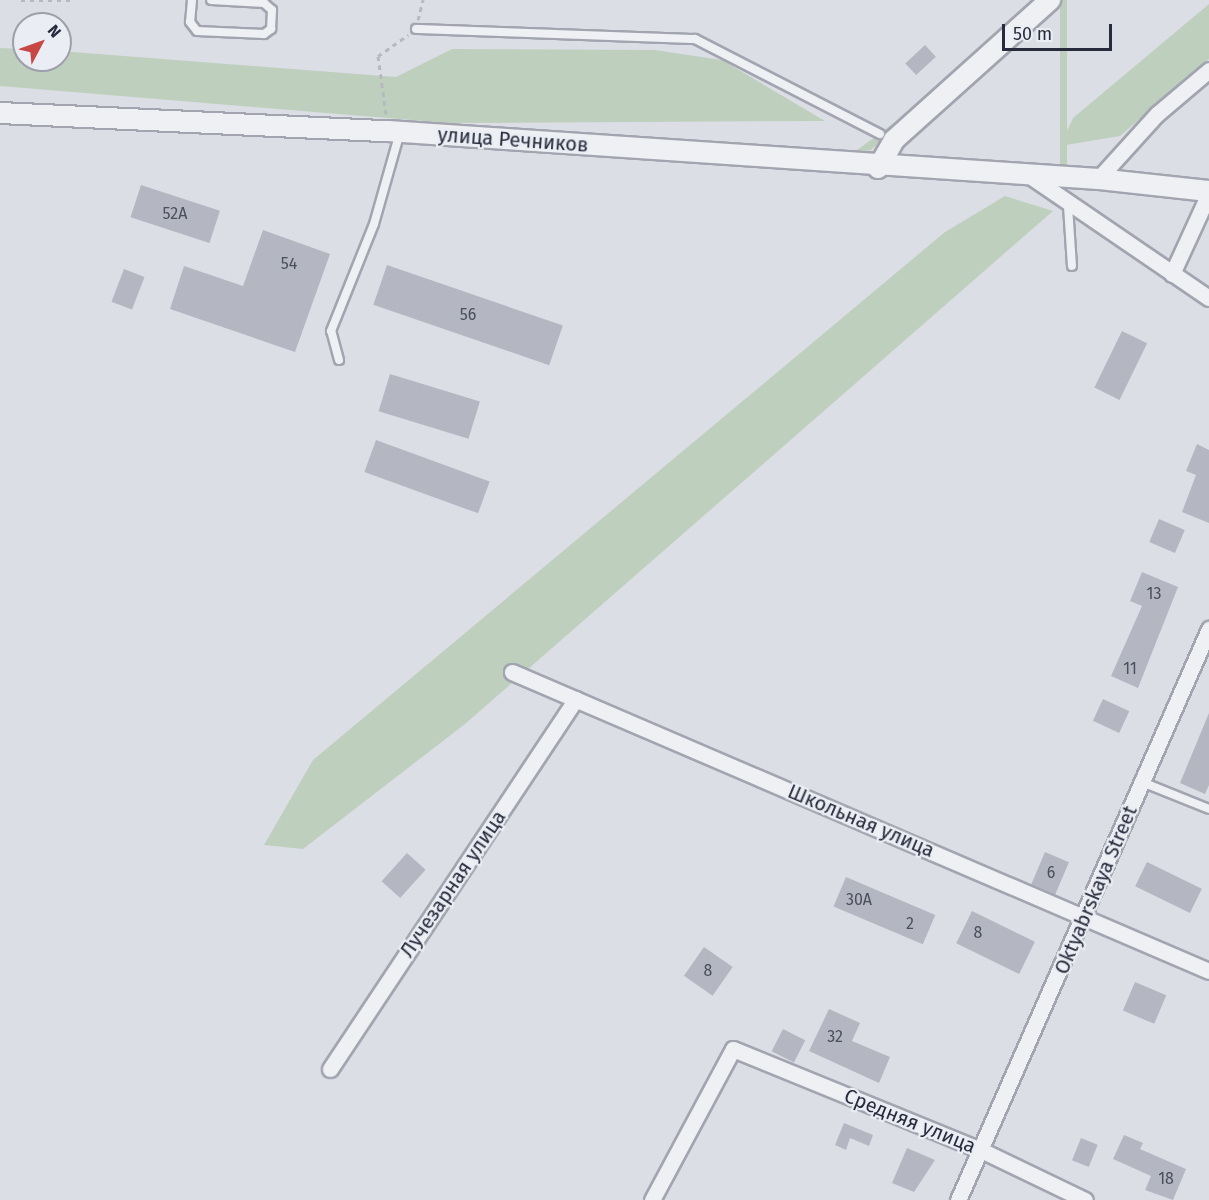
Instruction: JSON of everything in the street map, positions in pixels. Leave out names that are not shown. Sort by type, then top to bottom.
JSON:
[{"type":"street","points":[[878,168],[900,134],[1050,0]]},
{"type":"street","points":[[1098,179],[1157,114],[1209,70]]},
{"type":"street","name":"улица Речников","points":[[0,113],[394,131],[878,168],[1098,179],[1209,192]]},
{"type":"street","points":[[1027,174],[1068,206],[1209,298]]},
{"type":"street","points":[[1172,274],[1209,192]]},
{"type":"street","name":"Oktyabrskaya Street","points":[[958,1200],[983,1151],[1209,629]]},
{"type":"street","name":"Школьная улица","points":[[512,672],[1209,971]]},
{"type":"street","name":"Лучезарная улица","points":[[330,1069],[576,699]]},
{"type":"street","name":"Средняя улица","points":[[652,1200],[733,1048],[983,1151],[1085,1200]]},
{"type":"lane","points":[[192,0],[190,22],[197,31],[264,34],[271,29],[268,5],[211,0]]},
{"type":"lane","points":[[416,29],[695,39],[758,67],[880,134]]},
{"type":"lane","points":[[339,360],[331,331],[374,224],[394,131]]},
{"type":"lane","points":[[1068,206],[1072,266]]},
{"type":"lane","points":[[1142,782],[1209,809]]},
{"type":"path","points":[[21,0],[71,0]]},
{"type":"path","points":[[394,131],[378,56],[416,29],[423,0]]},
{"type":"green space","points":[[1034,0],[1040,0],[911,115],[908,111]]},
{"type":"green space","points":[[1060,0],[1067,0],[1067,187],[1060,187]]},
{"type":"green space","points":[[1209,4],[1209,59],[1120,136],[1060,146],[1073,118]]},
{"type":"green space","points":[[0,48],[12,48],[12,72],[72,72],[72,52],[396,77],[452,49],[655,50],[722,60],[825,121],[448,123],[0,86]]},
{"type":"green space","points":[[902,117],[905,120],[871,150],[853,153]]},
{"type":"green space","points":[[1005,196],[1053,211],[465,724],[303,849],[264,845],[313,760],[945,232]]},
{"type":"building","points":[[925,45],[936,57],[916,75],[905,63]]},
{"type":"building","points":[[141,185],[220,211],[209,243],[130,217]]},
{"type":"building","points":[[263,230],[330,254],[295,352],[170,309],[184,266],[243,286]]},
{"type":"building","points":[[387,265],[563,326],[549,365],[373,305]]},
{"type":"building","points":[[124,269],[145,277],[132,310],[111,302]]},
{"type":"building","points":[[1122,331],[1147,343],[1120,400],[1094,388]]},
{"type":"building","points":[[390,374],[480,401],[468,439],[379,411]]},
{"type":"building","points":[[376,440],[490,481],[478,513],[364,472]]},
{"type":"building","points":[[1197,444],[1209,450],[1209,523],[1182,512],[1196,475],[1186,471]]},
{"type":"building","points":[[1159,519],[1185,530],[1175,553],[1149,542]]},
{"type":"building","points":[[1142,572],[1178,587],[1138,688],[1111,676],[1142,606],[1130,601]]},
{"type":"building","points":[[1103,699],[1129,711],[1119,733],[1093,721]]},
{"type":"building","points":[[1209,713],[1209,785],[1205,794],[1180,783]]},
{"type":"building","points":[[1045,852],[1069,862],[1055,894],[1031,884]]},
{"type":"building","points":[[407,853],[426,870],[400,898],[382,881]]},
{"type":"building","points":[[1147,862],[1202,889],[1190,913],[1135,886]]},
{"type":"building","points":[[846,877],[935,915],[923,944],[833,906]]},
{"type":"building","points":[[972,911],[1035,942],[1019,974],[956,943]]},
{"type":"building","points":[[704,947],[733,967],[713,996],[684,976]]},
{"type":"building","points":[[1135,982],[1166,995],[1154,1024],[1123,1011]]},
{"type":"building","points":[[829,1009],[860,1023],[852,1041],[890,1057],[879,1083],[809,1051]]},
{"type":"building","points":[[783,1029],[805,1040],[794,1063],[772,1051]]},
{"type":"building","points":[[844,1123],[873,1135],[869,1146],[850,1138],[846,1150],[835,1145]]},
{"type":"building","points":[[1124,1135],[1143,1143],[1140,1149],[1186,1169],[1173,1200],[1145,1190],[1151,1176],[1113,1159]]},
{"type":"building","points":[[1081,1138],[1098,1145],[1089,1167],[1072,1160]]},
{"type":"building","points":[[907,1148],[935,1160],[914,1192],[892,1183]]}]
